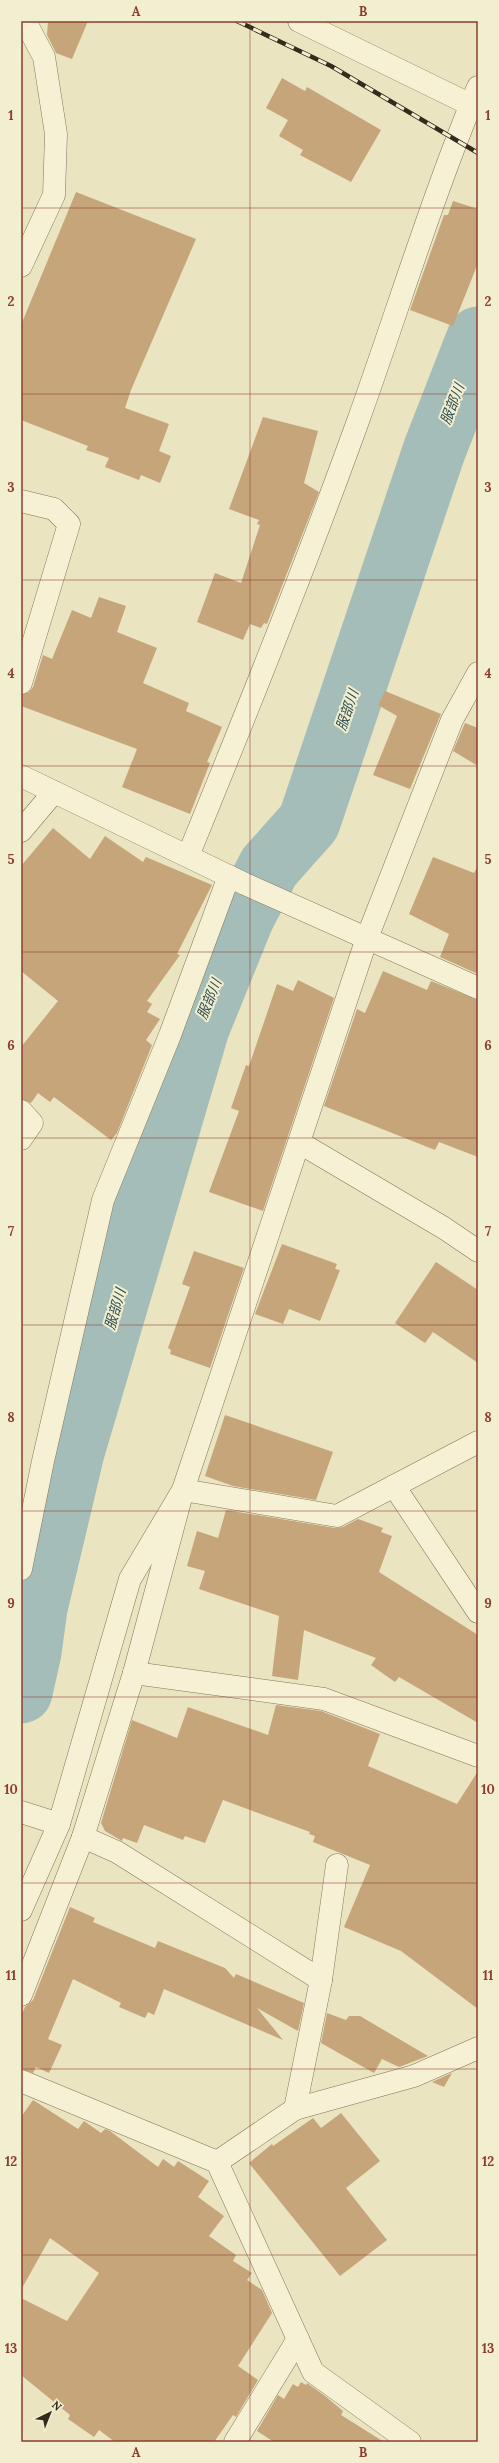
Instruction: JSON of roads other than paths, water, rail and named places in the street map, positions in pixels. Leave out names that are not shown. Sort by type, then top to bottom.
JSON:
[{"type":"street","points":[[21,266],[54,194],[56,134],[44,57],[25,21]]},
{"type":"street","points":[[188,856],[285,618],[358,421],[455,140],[474,96],[299,21]]},
{"type":"street","points":[[21,501],[54,509],[69,524],[21,683]]},
{"type":"street","points":[[21,1995],[84,1837],[134,1673],[183,1490],[300,1143],[367,938],[452,720],[478,673]]},
{"type":"street","points":[[21,776],[229,876],[478,988]]},
{"type":"street","points":[[21,832],[54,792]]},
{"type":"street","points":[[22,1559],[103,1200],[170,1035],[229,876]]},
{"type":"street","points":[[21,1111],[32,1122],[21,1139]]},
{"type":"street","points":[[300,1143],[444,1228],[478,1251]]},
{"type":"street","points":[[183,1490],[337,1516],[478,1442]]},
{"type":"street","points":[[394,1486],[478,1612]]},
{"type":"street","points":[[21,1910],[57,1823],[130,1579],[183,1490]]},
{"type":"street","points":[[134,1673],[324,1699],[478,1756]]},
{"type":"street","points":[[21,1812],[57,1823]]},
{"type":"street","points":[[84,1837],[117,1852],[321,1980]]},
{"type":"street","points":[[295,2109],[321,1980],[337,1865]]},
{"type":"street","points":[[217,2162],[295,2109],[414,2076],[478,2048]]},
{"type":"street","points":[[21,2081],[217,2162],[313,2372],[410,2442]]},
{"type":"street","points":[[235,2442],[298,2339]]},
{"type":"waterway","name":"服部川","points":[[21,1692],[30,1652],[36,1608],[73,1452],[198,1028],[243,917],[269,867],[309,822],[434,451],[478,338]]},
{"type":"railway","points":[[237,21],[331,66],[478,153]]}]
